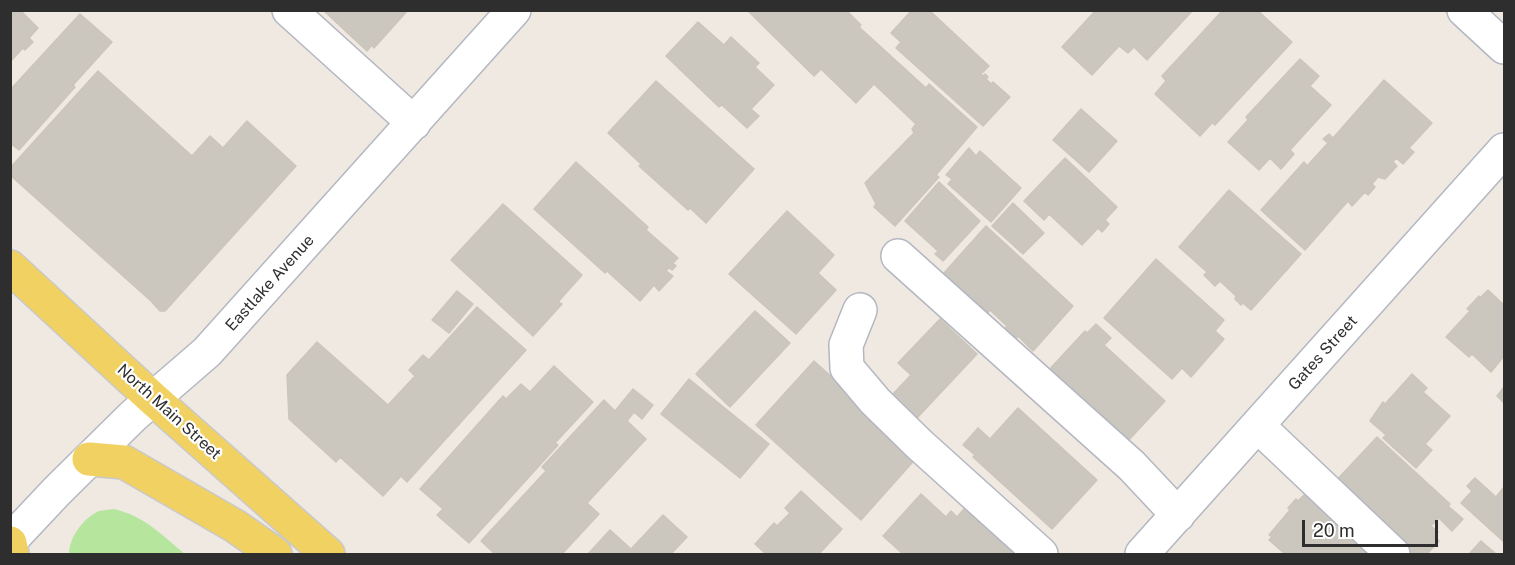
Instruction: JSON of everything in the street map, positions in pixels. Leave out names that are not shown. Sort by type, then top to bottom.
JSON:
[{"type":"main road","name":"North Main Street","points":[[10,267],[328,555]]},
{"type":"main road","points":[[89,459],[124,462],[234,526],[275,555]]},
{"type":"main road","points":[[10,542],[12,555]]},
{"type":"street","points":[[289,10],[414,123]]},
{"type":"street","name":"Eastlake Avenue","points":[[10,542],[89,459],[152,398],[207,352],[514,10]]},
{"type":"street","points":[[1464,10],[1504,48]]},
{"type":"street","name":"Gates Street","points":[[1142,555],[1504,150]]},
{"type":"street","points":[[898,256],[1132,466],[1178,515]]},
{"type":"street","points":[[860,310],[846,345],[847,368],[875,401],[919,444],[1041,555]]},
{"type":"street","points":[[1257,426],[1393,555]]},
{"type":"green space","points":[[114,509],[144,521],[185,554],[69,554],[71,542],[82,523],[99,511]]},
{"type":"building","points":[[13,10],[20,10],[38,28],[29,38],[33,42],[25,50],[23,48],[10,62],[10,13]]},
{"type":"building","points":[[323,10],[408,10],[374,48],[372,45],[367,51]]},
{"type":"building","points":[[747,10],[846,10],[861,25],[859,27],[926,88],[929,84],[977,127],[936,175],[939,177],[895,226],[874,207],[876,204],[865,183],[914,133],[912,129],[916,124],[874,84],[856,103],[821,69],[814,76]]},
{"type":"building","points":[[912,10],[929,10],[989,66],[981,74],[983,76],[985,74],[991,84],[993,82],[1010,97],[983,126],[896,48],[901,42],[891,33]]},
{"type":"building","points":[[1096,10],[1193,10],[1147,60],[1134,47],[1128,53],[1119,46],[1092,75],[1062,47]]},
{"type":"building","points":[[1223,10],[1257,10],[1292,42],[1215,125],[1212,123],[1200,136],[1155,94],[1166,81],[1162,76]]},
{"type":"building","points":[[80,14],[112,42],[19,150],[10,143],[10,90]]},
{"type":"building","points":[[698,22],[724,45],[731,37],[759,63],[755,67],[774,85],[751,109],[759,116],[747,128],[722,105],[719,107],[666,56]]},
{"type":"building","points":[[1300,59],[1319,76],[1310,86],[1331,105],[1290,150],[1294,154],[1281,169],[1270,158],[1259,170],[1228,142],[1248,120],[1246,117]]},
{"type":"building","points":[[98,71],[192,156],[210,136],[223,148],[247,121],[296,166],[165,311],[160,311],[10,175],[10,168]]},
{"type":"building","points":[[1384,80],[1432,123],[1409,148],[1414,152],[1403,164],[1396,158],[1393,162],[1397,166],[1385,179],[1378,177],[1372,184],[1375,187],[1368,195],[1365,192],[1352,206],[1348,201],[1305,250],[1261,210],[1304,162],[1307,166],[1328,143],[1323,139],[1329,134],[1333,138]]},
{"type":"building","points":[[656,81],[754,169],[706,223],[639,166],[641,164],[608,133]]},
{"type":"building","points":[[1081,109],[1117,141],[1089,172],[1053,140]]},
{"type":"building","points":[[969,148],[976,156],[980,151],[1021,188],[991,222],[948,184],[952,179],[946,175]]},
{"type":"building","points":[[1065,158],[1117,207],[1105,220],[1109,224],[1102,232],[1098,228],[1082,245],[1049,214],[1044,220],[1024,201]]},
{"type":"building","points":[[576,162],[648,227],[646,230],[678,258],[673,263],[676,266],[666,271],[673,276],[659,291],[654,285],[640,301],[534,209]]},
{"type":"building","points":[[939,182],[980,221],[943,261],[935,254],[938,251],[905,221]]},
{"type":"building","points":[[1229,190],[1301,254],[1251,310],[1243,303],[1241,305],[1235,299],[1236,296],[1220,281],[1215,286],[1204,275],[1207,272],[1179,247]]},
{"type":"building","points":[[1013,203],[1044,233],[1023,254],[992,226]]},
{"type":"building","points":[[503,204],[582,275],[558,302],[562,304],[533,336],[451,260]]},
{"type":"building","points":[[787,211],[834,255],[818,273],[836,290],[796,334],[729,274]]},
{"type":"building","points":[[986,226],[1073,306],[1033,351],[1018,336],[1012,344],[1000,333],[1007,326],[990,310],[979,323],[935,283]]},
{"type":"building","points":[[1156,259],[1224,320],[1215,331],[1224,339],[1191,377],[1182,368],[1172,379],[1104,318]]},
{"type":"building","points":[[1488,290],[1504,305],[1504,356],[1491,372],[1472,354],[1469,357],[1446,337],[1470,311],[1467,309]]},
{"type":"building","points":[[457,291],[473,304],[449,333],[432,320]]},
{"type":"building","points":[[477,307],[526,350],[407,482],[401,476],[383,496],[340,457],[336,462],[289,419],[287,375],[317,342],[388,405],[415,376],[409,370],[423,355],[429,360]]},
{"type":"building","points":[[755,311],[790,343],[730,407],[696,374]]},
{"type":"building","points":[[940,319],[977,354],[917,418],[892,395],[911,375],[898,363]]},
{"type":"building","points":[[1096,324],[1111,338],[1104,345],[1165,401],[1126,443],[1047,372],[1085,331],[1087,333]]},
{"type":"building","points":[[814,361],[919,455],[861,520],[756,425]]},
{"type":"building","points":[[554,366],[593,402],[555,443],[558,445],[469,543],[437,515],[443,509],[420,489],[503,396],[506,399],[521,384],[530,392]]},
{"type":"building","points":[[1412,374],[1427,388],[1423,392],[1450,416],[1425,444],[1432,450],[1416,468],[1383,438],[1386,435],[1370,421],[1383,402],[1385,404]]},
{"type":"building","points":[[689,379],[769,444],[740,478],[661,414]]},
{"type":"building","points":[[1504,387],[1504,403],[1497,396]]},
{"type":"building","points":[[633,389],[653,405],[642,419],[634,412],[627,421],[646,439],[587,503],[599,514],[562,554],[495,554],[481,541],[546,471],[542,467],[604,400],[615,411]]},
{"type":"building","points":[[1018,408],[1097,480],[1052,529],[973,457],[975,455],[963,445],[978,428],[990,439]]},
{"type":"building","points":[[1377,437],[1450,504],[1448,506],[1463,519],[1452,531],[1439,518],[1431,526],[1438,532],[1434,537],[1439,541],[1427,554],[1410,554],[1333,484]]},
{"type":"building","points":[[1475,478],[1496,497],[1504,487],[1504,542],[1461,503],[1472,491],[1467,486]]},
{"type":"building","points":[[801,491],[842,529],[819,554],[766,554],[755,544],[774,523],[777,526],[790,513],[785,508]]},
{"type":"building","points":[[1306,493],[1375,554],[1285,554],[1269,540],[1272,537],[1269,535],[1290,510],[1288,508]]},
{"type":"building","points":[[921,494],[946,517],[951,511],[957,517],[970,502],[1018,546],[1010,554],[903,554],[883,536]]},
{"type":"building","points":[[663,515],[687,537],[671,554],[588,554],[610,530],[631,549]]},
{"type":"building","points":[[1481,541],[1496,554],[1469,554]]}]
